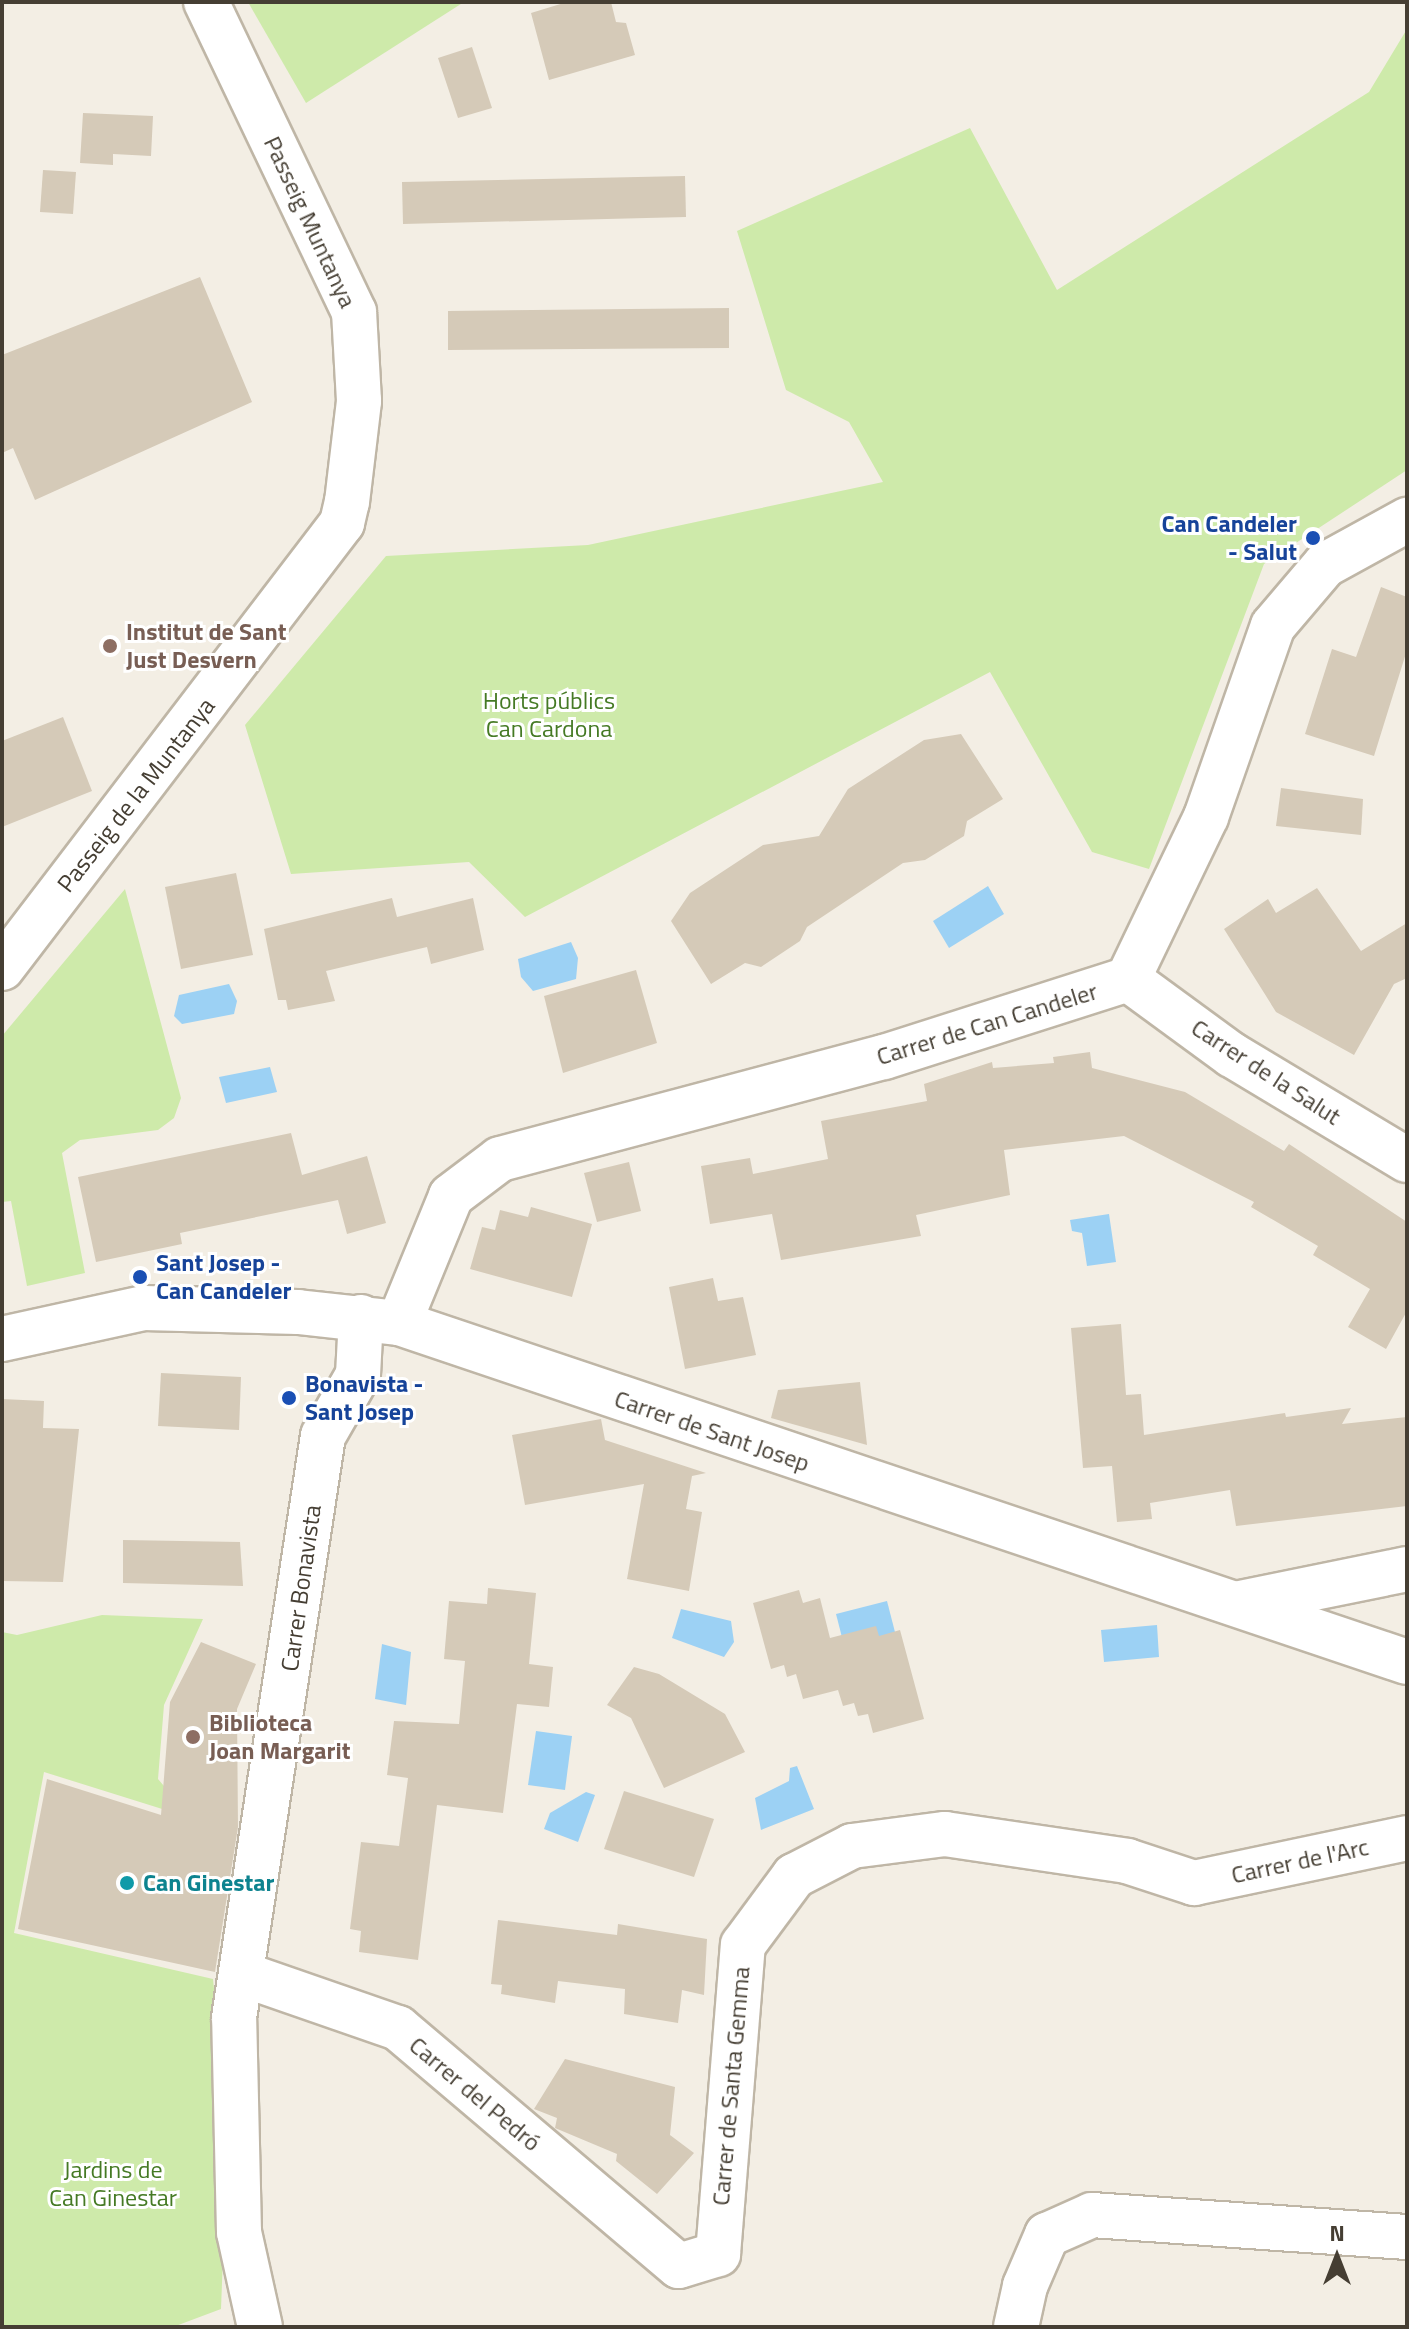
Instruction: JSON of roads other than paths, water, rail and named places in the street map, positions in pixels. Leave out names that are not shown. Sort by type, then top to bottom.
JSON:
[{"type":"street","name":"Passeig Muntanya","points":[[206,2],[354,312],[359,401],[347,502]]},
{"type":"street","name":"Passeig de la Muntanya","points":[[2,968],[333,536],[347,502]]},
{"type":"street","name":"Carrer de Can Candeler","points":[[380,1320],[451,1196],[500,1159],[884,1057],[1128,979],[1206,817],[1273,626],[1325,565],[1407,520]]},
{"type":"street","name":"Carrer de la Salut","points":[[1128,979],[1232,1055],[1407,1160]]},
{"type":"street","name":"Carrer de Sant Josep","points":[[2,1339],[144,1308],[380,1320],[884,1489],[1240,1603],[1407,1662]]},
{"type":"street","name":"Carrer Bonavista","points":[[255,2311],[238,2201],[234,2018],[323,1436],[358,1375],[380,1320]]},
{"type":"street","points":[[1240,1603],[1407,1569]]},
{"type":"street","name":"Carrer de Santa Gemma","points":[[679,2266],[718,2254],[743,1945],[794,1876],[852,1846],[945,1834],[1127,1861],[1194,1883]]},
{"type":"street","name":"Carrer de l'Arc","points":[[1194,1883],[1407,1838]]},
{"type":"street","name":"Carrer del Pedró","points":[[242,1974],[398,2028],[679,2266]]},
{"type":"street","points":[[1016,2327],[1025,2286],[1047,2235],[1092,2215],[1407,2237]]},
{"type":"water","points":[[988,886],[1004,914],[949,948],[933,921]]},
{"type":"water","points":[[571,942],[578,958],[576,979],[533,991],[521,977],[518,959]]},
{"type":"water","points":[[229,984],[237,1001],[234,1014],[182,1024],[174,1016],[179,995]]},
{"type":"water","points":[[270,1067],[277,1092],[226,1103],[219,1077]]},
{"type":"water","points":[[1109,1214],[1116,1262],[1087,1266],[1082,1233],[1072,1231],[1070,1220]]},
{"type":"water","points":[[887,1601],[896,1636],[845,1649],[836,1614]]},
{"type":"water","points":[[681,1609],[731,1621],[734,1642],[724,1657],[672,1638]]},
{"type":"water","points":[[1157,1625],[1159,1657],[1104,1662],[1101,1630]]},
{"type":"water","points":[[382,1644],[411,1652],[406,1705],[375,1699]]},
{"type":"water","points":[[536,1731],[572,1736],[565,1790],[528,1785]]},
{"type":"water","points":[[797,1766],[814,1809],[761,1830],[755,1798],[789,1781],[790,1768]]},
{"type":"water","points":[[586,1792],[595,1795],[578,1842],[544,1829],[550,1813]]},
{"type":"place","name":"Can Candeler - Salut","points":[[1313,538]]},
{"type":"place","name":"Institut de Sant Just Desvern","points":[[110,646]]},
{"type":"place","name":"Sant Josep - Can Candeler","points":[[140,1277]]},
{"type":"place","name":"Bonavista - Sant Josep","points":[[289,1398]]},
{"type":"place","name":"Biblioteca Joan Margarit","points":[[193,1737]]},
{"type":"place","name":"Can Ginestar","points":[[127,1883]]},
{"type":"park label","name":"Horts públics Can Cardona","points":[[549,715]]},
{"type":"park label","name":"Jardins de Can Ginestar","points":[[113,2184]]}]
